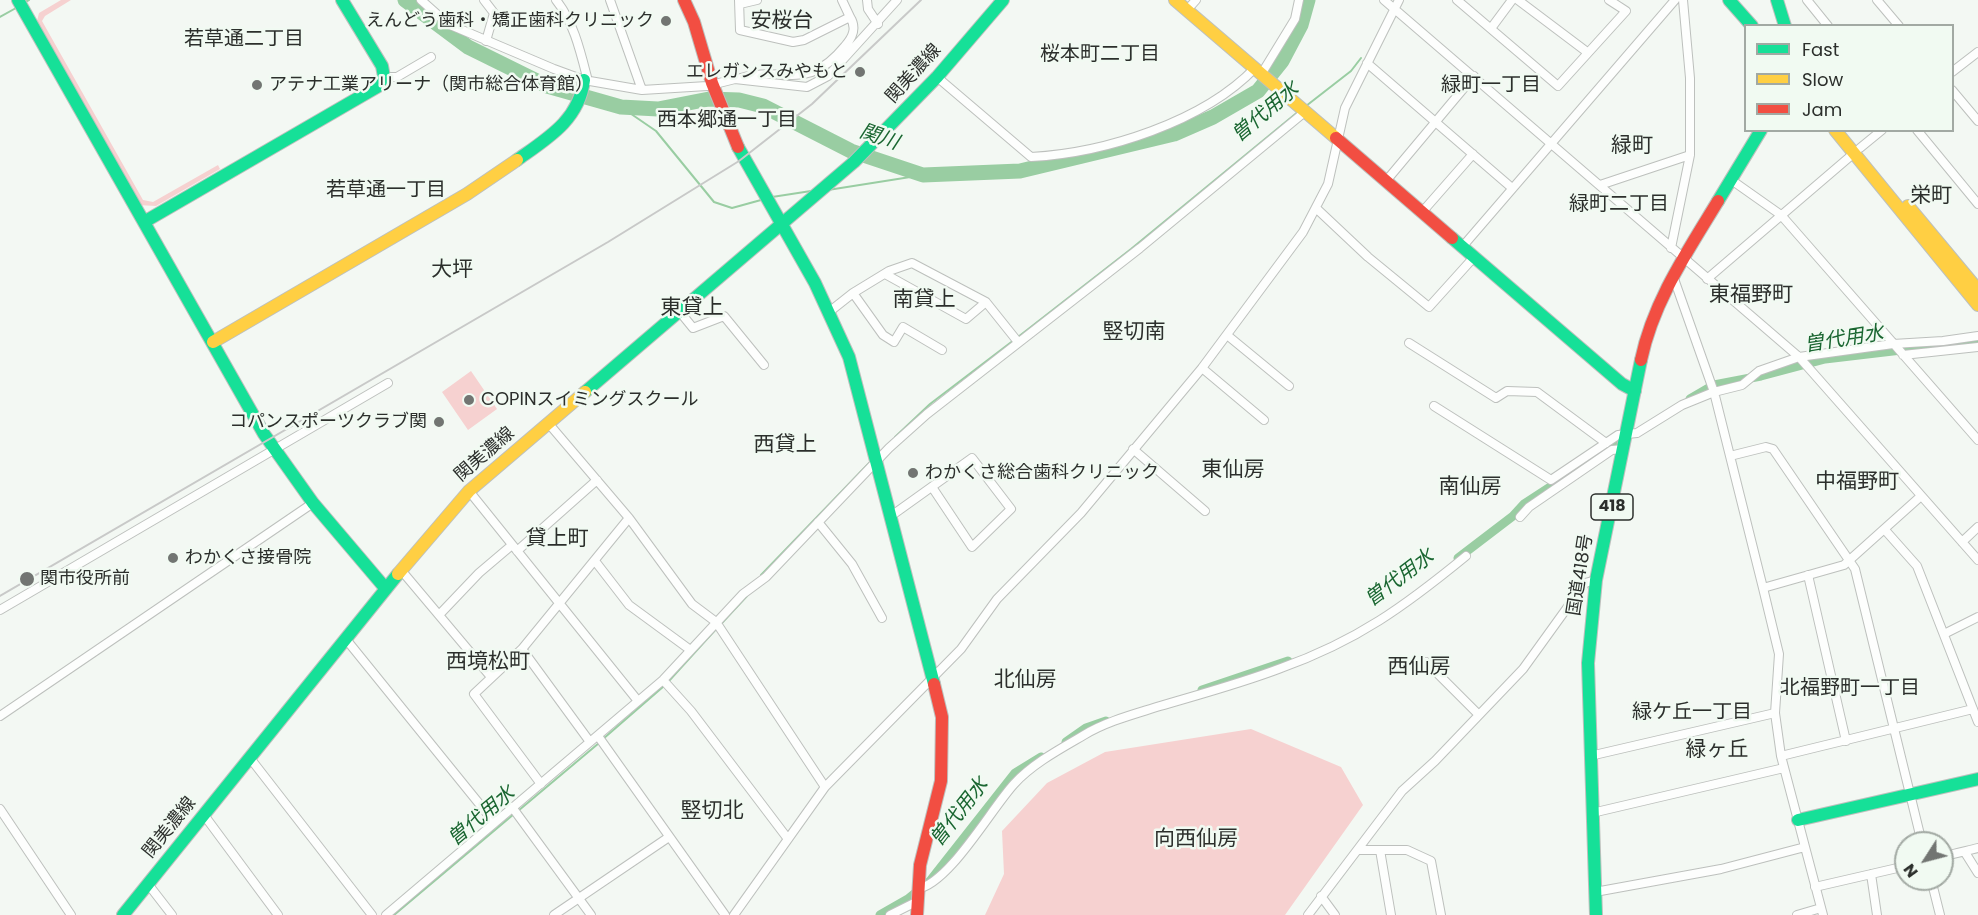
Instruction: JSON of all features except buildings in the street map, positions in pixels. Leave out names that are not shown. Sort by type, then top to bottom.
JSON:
[{"type":"main road","points":[[18,0],[274,450],[313,503],[386,589]]},
{"type":"main road","points":[[144,222],[377,87],[384,77],[382,66],[342,0]]},
{"type":"main road","points":[[684,0],[694,22],[712,84],[743,158],[829,312],[849,357],[878,462],[942,717],[941,781],[920,865],[916,909]]},
{"type":"main road","name":"関美濃線","points":[[123,915],[345,638],[469,491],[854,162],[937,77],[1003,0]]},
{"type":"main road","points":[[1175,0],[1340,139],[1622,384],[1635,391]]},
{"type":"main road","points":[[1729,0],[1750,24]]},
{"type":"main road","points":[[1778,0],[1784,24]]},
{"type":"main road","points":[[213,342],[467,194],[566,121],[578,108],[585,84]]},
{"type":"main road","name":"国道418号","points":[[1596,915],[1588,663],[1596,580],[1628,434],[1635,391],[1654,316],[1673,275],[1760,132]]},
{"type":"main road","points":[[1837,132],[1976,282]]},
{"type":"main road","points":[[1847,132],[1856,151],[1978,305]]},
{"type":"main road","points":[[1798,820],[1978,778]]},
{"type":"street","points":[[422,0],[448,24],[585,84],[642,90],[707,86],[750,75],[810,75],[836,57],[854,33],[854,23],[842,0]]},
{"type":"street","points":[[484,0],[494,13],[486,40]]},
{"type":"street","points":[[556,0],[563,9],[579,49],[585,84]]},
{"type":"street","points":[[610,0],[642,90]]},
{"type":"street","points":[[757,0],[740,2],[740,30],[793,42],[804,40],[850,17]]},
{"type":"street","points":[[867,0],[868,9],[878,24]]},
{"type":"street","points":[[735,79],[807,87],[828,76],[878,24],[897,0]]},
{"type":"street","points":[[1187,10],[1196,0]]},
{"type":"street","points":[[937,77],[1031,157],[1096,147],[1148,132],[1194,114],[1222,97],[1259,70],[1294,19],[1299,0]]},
{"type":"street","points":[[1384,0],[1799,357],[1978,560]]},
{"type":"street","points":[[734,915],[825,787],[961,649],[997,599],[1082,513],[1202,368],[1303,232],[1328,184],[1340,139],[1345,108],[1399,0]]},
{"type":"street","points":[[1457,0],[1558,86],[1626,11],[1609,0]]},
{"type":"street","points":[[1491,27],[1512,0]]},
{"type":"street","points":[[1518,0],[1587,52]]},
{"type":"street","points":[[1463,246],[1675,0]]},
{"type":"street","points":[[1671,248],[1690,155],[1690,78],[1683,0]]},
{"type":"street","points":[[1807,0],[1826,24]]},
{"type":"street","points":[[1877,0],[1897,24]]},
{"type":"street","points":[[1954,71],[1978,51]]},
{"type":"street","points":[[384,77],[397,77],[431,57]]},
{"type":"street","points":[[1367,63],[1512,188]]},
{"type":"street","points":[[1386,181],[1474,76]]},
{"type":"street","points":[[1954,91],[1978,121]]},
{"type":"street","points":[[386,915],[663,680],[689,649],[743,594],[766,577],[927,414],[1140,248],[1306,111]]},
{"type":"street","points":[[1707,279],[1880,132]]},
{"type":"street","points":[[1919,132],[1978,204]]},
{"type":"street","points":[[1423,211],[1473,154]]},
{"type":"street","points":[[1600,185],[1690,155]]},
{"type":"street","points":[[1730,178],[1781,214],[1978,440]]},
{"type":"street","points":[[1317,209],[1368,257],[1429,307],[1475,256]]},
{"type":"street","points":[[829,312],[853,293],[885,274],[912,263],[986,302],[1018,342]]},
{"type":"street","points":[[885,274],[966,319],[986,302]]},
{"type":"street","points":[[1673,275],[1714,392],[1779,654],[1775,713],[1781,756],[1822,912],[1797,915]]},
{"type":"street","points":[[853,293],[883,334],[894,342],[903,327],[942,350]]},
{"type":"street","points":[[680,312],[693,328],[724,316],[764,365]]},
{"type":"street","points":[[1227,335],[1289,386]]},
{"type":"street","points":[[1434,406],[1551,480],[1618,435],[1637,434],[1682,405],[1714,392],[1742,385],[1759,372],[1799,357],[1893,344],[1978,336]]},
{"type":"street","points":[[1409,343],[1496,398],[1507,391],[1537,392],[1606,443]]},
{"type":"street","points":[[1903,355],[1978,347]]},
{"type":"street","points":[[1202,368],[1264,420]]},
{"type":"street","points":[[0,610],[388,383]]},
{"type":"street","points":[[549,424],[629,518],[692,603],[716,622],[825,787]]},
{"type":"street","points":[[1730,456],[1766,447],[1773,449],[1855,569],[1919,831]]},
{"type":"street","points":[[1520,517],[1529,507],[1611,450],[1625,448]]},
{"type":"street","points":[[1133,449],[1205,511]]},
{"type":"street","points":[[891,516],[972,458],[1011,508],[972,547],[932,487]]},
{"type":"street","points":[[439,615],[479,573],[514,548],[597,480]]},
{"type":"street","points":[[469,491],[638,701]]},
{"type":"street","points":[[1763,588],[1844,565],[1921,496]]},
{"type":"street","points":[[0,716],[313,503]]},
{"type":"street","points":[[541,784],[474,694],[522,649],[629,518]]},
{"type":"street","points":[[818,522],[852,564],[882,618]]},
{"type":"street","points":[[1962,542],[1978,527]]},
{"type":"street","points":[[1885,530],[1917,566],[1978,722]]},
{"type":"street","points":[[917,889],[927,887],[957,858],[1013,784],[1028,771],[1086,733],[1123,717],[1280,669],[1359,635],[1419,594],[1466,556]]},
{"type":"street","points":[[595,561],[628,605],[689,649]]},
{"type":"street","points":[[401,570],[491,677]]},
{"type":"street","points":[[1808,575],[1846,741]]},
{"type":"street","points":[[1308,915],[1402,791],[1523,669],[1585,583],[1596,580]]},
{"type":"street","points":[[1944,634],[1976,622]]},
{"type":"street","points":[[345,638],[494,822]]},
{"type":"street","points":[[522,649],[669,837],[725,915]]},
{"type":"street","points":[[1426,662],[1479,715]]},
{"type":"street","points":[[663,680],[691,711],[788,839]]},
{"type":"street","points":[[1781,756],[1973,710]]},
{"type":"street","points":[[1590,756],[1775,713]]},
{"type":"street","points":[[249,758],[372,915]]},
{"type":"street","points":[[1591,813],[1784,768]]},
{"type":"street","points":[[512,807],[591,915]]},
{"type":"street","points":[[0,809],[71,915]]},
{"type":"street","points":[[204,815],[278,915]]},
{"type":"street","points":[[554,915],[669,837]]},
{"type":"street","points":[[1595,892],[1721,869],[1805,847]]},
{"type":"street","points":[[1966,854],[1978,848]]},
{"type":"street","points":[[1358,850],[1407,850],[1431,861],[1441,915]]},
{"type":"street","points":[[1380,850],[1391,915]]},
{"type":"street","points":[[1954,854],[1960,852],[1966,854],[1978,873]]},
{"type":"street","points":[[1815,887],[1894,869]]},
{"type":"street","points":[[1871,874],[1877,915]]},
{"type":"street","points":[[148,884],[172,915]]},
{"type":"street","points":[[1934,891],[1940,915]]},
{"type":"street","points":[[1322,896],[1335,915]]},
{"type":"street","points":[[890,915],[916,909]]},
{"type":"shaded area","points":[[61,0],[71,0],[45,16],[42,21],[143,200],[153,202],[218,165],[220,169],[156,206],[137,205],[36,25],[39,13]]},
{"type":"shaded area","name":"COPINスイミングスクール","points":[[471,371],[497,409],[468,430],[442,392]]},
{"type":"shaded area","points":[[1251,729],[1341,767],[1363,805],[1285,915],[985,915],[1004,874],[1002,831],[1047,783],[1105,752]]},
{"type":"waterway","points":[[23,3],[29,0]]},
{"type":"waterway","name":"関川","points":[[405,0],[468,47],[547,86],[621,107],[658,109],[709,99],[739,100],[763,106],[851,151],[923,175],[1020,171],[1174,134],[1213,117],[1258,91],[1282,61],[1301,25],[1308,0]]},
{"type":"waterway","points":[[0,17],[16,8]]},
{"type":"waterway","name":"曽代用水","points":[[1306,106],[1351,71],[1361,58]]},
{"type":"waterway","points":[[621,107],[656,131],[714,202],[732,208],[761,200]]},
{"type":"waterway","name":"曽代用水","points":[[1018,337],[1131,249],[1299,111]]},
{"type":"waterway","points":[[828,190],[923,175]]},
{"type":"waterway","points":[[772,197],[811,191]]},
{"type":"waterway","name":"曽代用水","points":[[895,437],[930,404],[1014,340]]},
{"type":"waterway","name":"曽代用水","points":[[1690,399],[1714,385],[1761,376],[1825,359],[1978,341]]},
{"type":"waterway","name":"曽代用水","points":[[1458,558],[1513,516],[1524,504],[1627,437]]},
{"type":"waterway","name":"曽代用水","points":[[761,575],[872,460]]},
{"type":"waterway","name":"曽代用水","points":[[721,624],[747,596]]},
{"type":"waterway","name":"曽代用水","points":[[668,682],[717,628]]},
{"type":"waterway","name":"曽代用水","points":[[1202,690],[1288,661]]},
{"type":"waterway","name":"曽代用水","points":[[603,739],[664,686]]},
{"type":"waterway","name":"曽代用水","points":[[1066,742],[1086,728],[1106,721]]},
{"type":"waterway","name":"曽代用水","points":[[518,811],[599,743]]},
{"type":"waterway","name":"曽代用水","points":[[880,915],[908,899],[930,881],[1015,773],[1041,757]]},
{"type":"waterway","name":"曽代用水","points":[[394,915],[514,814]]},
{"type":"railway","points":[[0,596],[608,242],[739,161],[812,104],[921,0]]},
{"type":"traffic: fast","points":[[18,0],[264,434],[313,503],[386,589]]},
{"type":"traffic: fast","points":[[144,222],[377,87],[384,77],[382,66],[342,0]]},
{"type":"traffic: fast","points":[[585,392],[854,162],[937,77],[1003,0]]},
{"type":"traffic: fast","points":[[1729,0],[1750,24]]},
{"type":"traffic: fast","points":[[1777,0],[1784,24]]},
{"type":"traffic: fast","points":[[517,160],[551,136],[569,117],[581,94],[584,80]]},
{"type":"traffic: fast","points":[[1718,201],[1760,132]]},
{"type":"traffic: fast","points":[[738,147],[815,283],[849,357],[934,684]]},
{"type":"traffic: fast","points":[[1452,238],[1622,384],[1635,391]]},
{"type":"traffic: fast","points":[[1596,915],[1588,663],[1596,580],[1641,360]]},
{"type":"traffic: fast","points":[[123,915],[398,574]]},
{"type":"traffic: fast","points":[[1798,820],[1978,779]]},
{"type":"traffic: slow","points":[[1175,0],[1336,138]]},
{"type":"traffic: slow","points":[[1837,132],[1978,305]]},
{"type":"traffic: slow","points":[[213,342],[467,194],[517,160]]},
{"type":"traffic: slow","points":[[1908,206],[1978,290]]},
{"type":"traffic: slow","points":[[398,574],[469,491],[585,392]]},
{"type":"traffic: jam","points":[[684,0],[694,22],[712,83],[738,147]]},
{"type":"traffic: jam","points":[[1336,138],[1452,238]]},
{"type":"traffic: jam","points":[[1641,360],[1646,339],[1662,298],[1683,258],[1718,201]]},
{"type":"traffic: jam","points":[[917,915],[920,865],[941,781],[942,717],[934,684]]},
{"type":"place","name":"えんどう歯科・矯正歯科クリニック","points":[[666,21]]},
{"type":"place","name":"エレガンスみやもと","points":[[860,72]]},
{"type":"place","name":"アテナ工業アリーナ（関市総合体育館）","points":[[257,85]]},
{"type":"place","name":"COPINスイミングスクール","points":[[469,400]]},
{"type":"place","name":"コパンスポーツクラブ関","points":[[439,422]]},
{"type":"place","name":"わかくさ総合歯科クリニック","points":[[913,473]]},
{"type":"place","name":"わかくさ接骨院","points":[[173,558]]},
{"type":"place","name":"関市役所前","points":[[27,579]]},
{"type":"district","name":"安桜台","points":[[782,22]]},
{"type":"district","name":"若草通二丁目","points":[[244,40]]},
{"type":"district","name":"桜本町二丁目","points":[[1100,55]]},
{"type":"district","name":"緑町一丁目","points":[[1491,86]]},
{"type":"district","name":"西本郷通一丁目","points":[[727,121]]},
{"type":"district","name":"緑町","points":[[1632,147]]},
{"type":"district","name":"若草通一丁目","points":[[386,191]]},
{"type":"district","name":"栄町","points":[[1931,197]]},
{"type":"district","name":"緑町二丁目","points":[[1619,205]]},
{"type":"district","name":"大坪","points":[[452,271]]},
{"type":"district","name":"東福野町","points":[[1751,296]]},
{"type":"district","name":"南貸上","points":[[924,301]]},
{"type":"district","name":"東貸上","points":[[692,309]]},
{"type":"district","name":"竪切南","points":[[1134,333]]},
{"type":"district","name":"西貸上","points":[[785,446]]},
{"type":"district","name":"東仙房","points":[[1233,471]]},
{"type":"district","name":"中福野町","points":[[1857,483]]},
{"type":"district","name":"南仙房","points":[[1470,488]]},
{"type":"district","name":"貸上町","points":[[557,540]]},
{"type":"district","name":"西境松町","points":[[488,663]]},
{"type":"district","name":"西仙房","points":[[1419,668]]},
{"type":"district","name":"北仙房","points":[[1025,681]]},
{"type":"district","name":"北福野町一丁目","points":[[1850,689]]},
{"type":"district","name":"緑ケ丘一丁目","points":[[1692,713]]},
{"type":"district","name":"緑ヶ丘","points":[[1717,751]]},
{"type":"district","name":"竪切北","points":[[712,812]]},
{"type":"district","name":"向西仙房","points":[[1196,840]]}]
